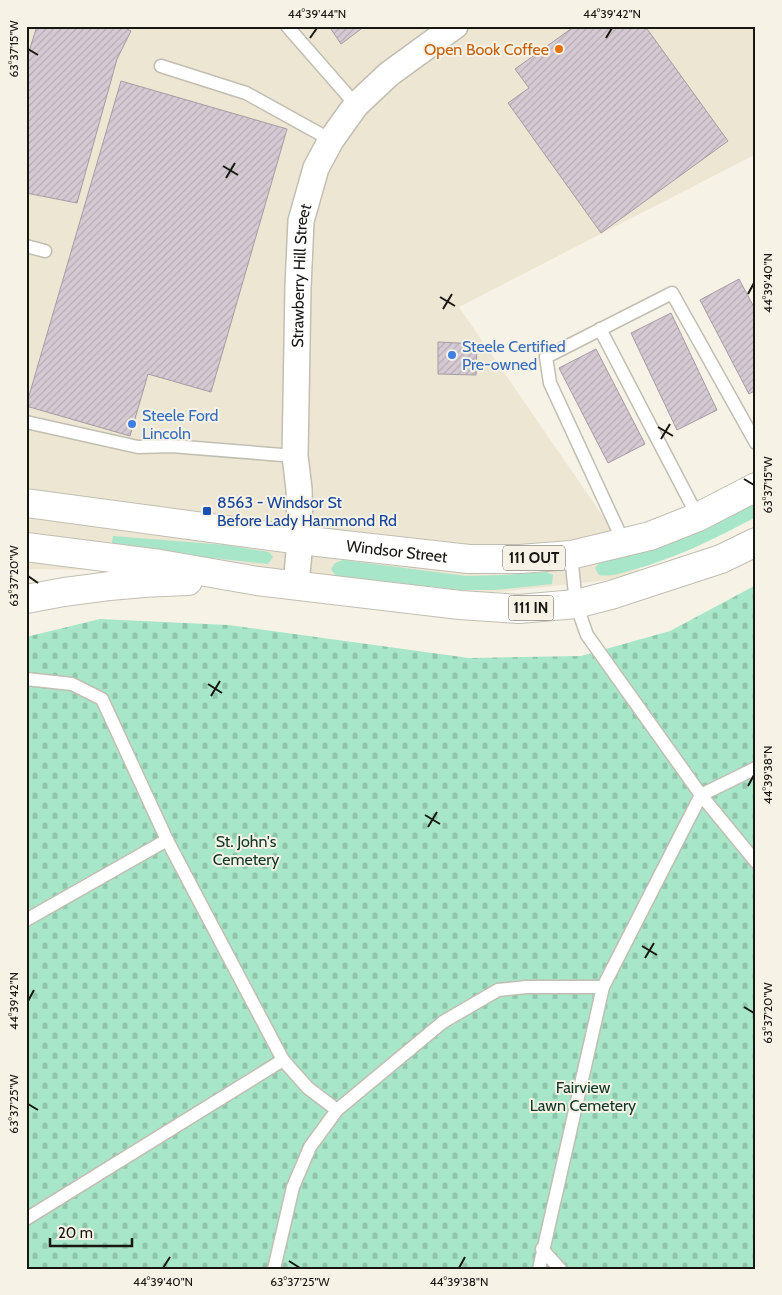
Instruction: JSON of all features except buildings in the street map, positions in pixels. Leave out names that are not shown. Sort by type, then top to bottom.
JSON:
[{"type":"main road","name":"Windsor Street","points":[[26,503],[300,540],[469,559],[520,559],[571,554],[650,536],[698,517],[756,486]]},
{"type":"main road","name":"111 IN","points":[[26,547],[160,564],[296,586],[460,605],[519,609],[576,604],[612,595],[721,559],[756,542]]},
{"type":"main road","points":[[26,599],[81,588],[158,582],[257,581]]},
{"type":"street","name":"Strawberry Hill Street","points":[[296,586],[300,540],[299,489],[295,456],[301,221],[316,168],[331,140],[356,105],[389,74],[455,26]]},
{"type":"lane","points":[[287,26],[356,105]]},
{"type":"lane","points":[[161,66],[246,93],[331,140]]},
{"type":"lane","points":[[26,246],[45,251]]},
{"type":"lane","points":[[624,543],[550,383],[546,357],[672,293],[756,443]]},
{"type":"lane","points":[[600,329],[698,517]]},
{"type":"lane","points":[[26,422],[138,447],[170,446],[295,456]]},
{"type":"lane","points":[[571,554],[576,604],[587,635],[701,795],[756,862]]},
{"type":"lane","points":[[26,679],[72,684],[102,699],[167,840],[283,1060],[308,1088],[337,1110]]},
{"type":"lane","points":[[539,1269],[603,987],[701,795],[756,768]]},
{"type":"lane","points":[[26,920],[167,840]]},
{"type":"lane","points":[[274,1269],[293,1187],[310,1146],[337,1110],[443,1022],[498,990],[526,987],[603,987]]},
{"type":"lane","points":[[26,1220],[283,1060]]},
{"type":"lane","points":[[542,1250],[560,1269]]},
{"type":"shaded area","points":[[26,26],[756,26],[756,154],[459,307],[644,576],[472,595],[206,572],[26,569]]},
{"type":"green space","points":[[756,501],[756,517],[711,540],[680,553],[649,565],[612,575],[599,575],[595,568],[600,562]]},
{"type":"green space","points":[[113,536],[226,545],[269,552],[273,557],[268,564],[111,547]]},
{"type":"green space","points":[[343,560],[466,576],[546,572],[553,575],[552,584],[495,590],[460,590],[336,576],[331,569],[335,563]]},
{"type":"green space","points":[[756,585],[756,1269],[26,1269],[26,637],[100,619],[228,625],[469,658],[581,656],[670,631]]},
{"type":"place","name":"Open Book Coffee","points":[[559,49]]},
{"type":"place","name":"Steele Certified Pre-owned","points":[[452,355]]},
{"type":"place","name":"Steele Ford Lincoln","points":[[132,424]]},
{"type":"place","name":"8563 - Windsor St Before Lady Hammond Rd","points":[[207,511]]},
{"type":"park label","name":"St. John's Cemetery","points":[[246,850]]},
{"type":"park label","name":"Fairview Lawn Cemetery","points":[[583,1096]]}]
